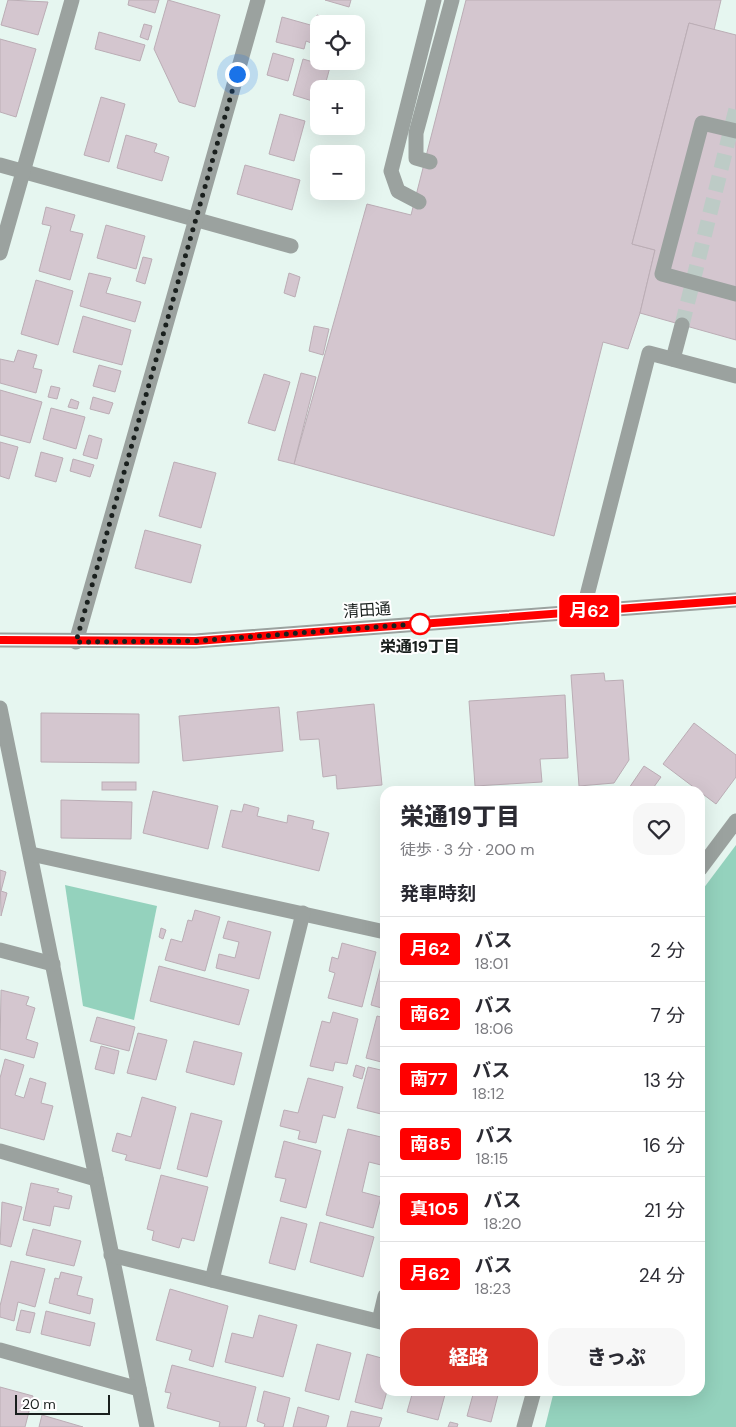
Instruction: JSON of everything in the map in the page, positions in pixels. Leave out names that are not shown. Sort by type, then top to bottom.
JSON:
[{"type":"street","points":[[0,253],[72,0]]},
{"type":"street","points":[[76,642],[258,0]]},
{"type":"street","points":[[419,202],[398,191],[391,171],[434,0]]},
{"type":"street","points":[[430,162],[416,158],[416,134],[452,0]]},
{"type":"street","points":[[736,131],[702,123],[662,274],[736,294]]},
{"type":"street","points":[[0,165],[291,246]]},
{"type":"street","points":[[673,359],[682,325]]},
{"type":"street","points":[[583,611],[649,353],[736,376]]},
{"type":"street","name":"清田通","points":[[0,640],[76,642],[196,641],[736,600]]},
{"type":"street","points":[[0,708],[147,1427]]},
{"type":"street","points":[[705,862],[736,822]]},
{"type":"street","points":[[31,854],[380,931]]},
{"type":"street","points":[[212,1280],[303,913]]},
{"type":"street","points":[[0,950],[53,964]]},
{"type":"street","points":[[0,1151],[96,1179]]},
{"type":"street","points":[[111,1255],[380,1322]]},
{"type":"street","points":[[0,1350],[139,1388]]},
{"type":"street","points":[[524,1427],[533,1396]]},
{"type":"green space","points":[[736,845],[736,1427],[545,1427],[553,1396],[705,1396],[705,886]]},
{"type":"green space","points":[[65,885],[157,906],[134,1020],[83,1006]]},
{"type":"building","points":[[8,0],[48,2],[38,35],[1,25]]},
{"type":"building","points":[[129,0],[159,0],[155,13],[128,5]]},
{"type":"building","points":[[168,0],[220,15],[195,107],[179,102],[154,49]]},
{"type":"building","points":[[325,0],[351,0],[349,7]]},
{"type":"building","points":[[466,0],[721,0],[714,30],[689,23],[632,244],[655,250],[640,313],[628,349],[603,342],[554,536],[294,464],[367,204],[411,215]]},
{"type":"building","points":[[282,17],[310,25],[310,43],[306,41],[304,49],[276,42]]},
{"type":"building","points":[[689,23],[736,35],[736,340],[640,313],[655,250],[632,244]]},
{"type":"building","points":[[144,24],[152,26],[148,40],[140,37]]},
{"type":"building","points":[[99,32],[145,45],[140,61],[95,49]]},
{"type":"building","points":[[0,39],[36,49],[16,117],[0,112]]},
{"type":"building","points":[[273,53],[294,59],[288,81],[267,75]]},
{"type":"building","points":[[303,59],[310,61],[310,70],[329,70],[326,80],[310,80],[310,100],[293,95]]},
{"type":"building","points":[[101,97],[125,104],[109,162],[84,155]]},
{"type":"building","points":[[280,114],[305,121],[294,161],[269,154]]},
{"type":"building","points":[[126,135],[157,144],[154,152],[169,157],[162,181],[117,168]]},
{"type":"building","points":[[245,165],[300,180],[292,210],[237,194]]},
{"type":"building","points":[[46,207],[75,215],[70,231],[83,234],[70,280],[39,271],[51,226],[42,224]]},
{"type":"building","points":[[106,225],[145,236],[136,269],[97,258]]},
{"type":"building","points":[[143,257],[152,259],[145,284],[136,281]]},
{"type":"building","points":[[89,273],[111,278],[106,293],[141,302],[135,322],[80,306]]},
{"type":"building","points":[[289,273],[300,277],[295,297],[284,293]]},
{"type":"building","points":[[36,280],[73,291],[58,345],[21,334]]},
{"type":"building","points":[[83,316],[131,330],[122,365],[73,352]]},
{"type":"building","points":[[314,326],[329,329],[323,355],[309,351]]},
{"type":"building","points":[[18,350],[37,355],[33,368],[42,370],[36,393],[0,383],[0,359],[14,362]]},
{"type":"building","points":[[99,365],[121,371],[115,392],[93,386]]},
{"type":"building","points":[[301,373],[316,377],[294,464],[278,460]]},
{"type":"building","points":[[264,374],[290,382],[275,431],[248,423]]},
{"type":"building","points":[[51,386],[60,388],[57,399],[48,397]]},
{"type":"building","points":[[0,390],[42,402],[30,443],[0,435]]},
{"type":"building","points":[[93,397],[113,403],[109,414],[90,409]]},
{"type":"building","points":[[71,399],[79,402],[77,409],[68,407]]},
{"type":"building","points":[[51,408],[85,417],[76,449],[43,439]]},
{"type":"building","points":[[89,435],[102,439],[97,459],[83,455]]},
{"type":"building","points":[[0,442],[18,447],[9,479],[0,476]]},
{"type":"building","points":[[41,452],[63,458],[56,482],[35,476]]},
{"type":"building","points":[[73,459],[94,465],[90,477],[70,471]]},
{"type":"building","points":[[174,462],[216,473],[201,528],[159,516]]},
{"type":"building","points":[[145,530],[201,545],[191,583],[135,568]]},
{"type":"building","points":[[604,673],[605,681],[623,680],[629,760],[614,783],[579,786],[571,675]]},
{"type":"building","points":[[565,695],[568,758],[540,759],[542,782],[475,786],[469,701]]},
{"type":"building","points":[[374,704],[382,785],[337,789],[336,775],[323,777],[319,739],[300,740],[297,712]]},
{"type":"building","points":[[279,707],[283,751],[183,761],[179,716]]},
{"type":"building","points":[[41,713],[139,714],[139,763],[41,762]]},
{"type":"building","points":[[694,723],[736,755],[736,777],[716,804],[705,796],[705,786],[692,786],[663,764]]},
{"type":"building","points":[[644,766],[661,777],[655,786],[630,786]]},
{"type":"building","points":[[102,782],[136,782],[136,790],[102,790]]},
{"type":"building","points":[[153,791],[218,806],[208,849],[143,833]]},
{"type":"building","points":[[61,800],[132,802],[131,839],[61,838]]},
{"type":"building","points":[[244,804],[259,808],[257,816],[287,823],[288,815],[314,821],[312,829],[329,833],[319,871],[222,847],[231,810],[242,812]]},
{"type":"building","points":[[0,870],[6,872],[1,891],[7,893],[1,916]]},
{"type":"building","points":[[195,910],[220,917],[205,971],[165,960],[171,939],[182,942],[188,920],[192,921]]},
{"type":"building","points":[[228,921],[271,932],[259,979],[216,968],[219,954],[235,958],[239,942],[223,938]]},
{"type":"building","points":[[161,928],[166,930],[163,939],[159,937]]},
{"type":"building","points":[[342,943],[376,952],[362,1007],[328,998],[335,973],[329,971],[332,957],[338,959]]},
{"type":"building","points":[[159,966],[249,990],[239,1025],[150,1001]]},
{"type":"building","points":[[380,970],[380,1008],[371,1005]]},
{"type":"building","points":[[1,990],[29,997],[26,1005],[35,1008],[26,1039],[38,1043],[34,1058],[0,1049]]},
{"type":"building","points":[[333,1012],[358,1019],[347,1064],[335,1062],[333,1071],[310,1066],[322,1021],[330,1023]]},
{"type":"building","points":[[377,1016],[380,1017],[380,1062],[366,1058]]},
{"type":"building","points":[[97,1017],[135,1027],[129,1051],[90,1041]]},
{"type":"building","points":[[138,1033],[167,1040],[156,1080],[127,1073]]},
{"type":"building","points":[[194,1041],[242,1053],[234,1085],[186,1072]]},
{"type":"building","points":[[101,1046],[119,1051],[114,1074],[95,1069]]},
{"type":"building","points":[[5,1059],[24,1065],[15,1095],[24,1098],[30,1078],[46,1083],[41,1103],[53,1106],[44,1140],[0,1128],[0,1078]]},
{"type":"building","points":[[356,1065],[365,1068],[362,1079],[353,1076]]},
{"type":"building","points":[[368,1067],[380,1070],[380,1114],[357,1108]]},
{"type":"building","points":[[308,1078],[343,1087],[335,1118],[323,1115],[316,1143],[298,1139],[300,1131],[280,1126],[284,1110],[298,1113]]},
{"type":"building","points":[[142,1097],[176,1107],[160,1169],[125,1160],[127,1155],[112,1151],[117,1133],[131,1137]]},
{"type":"building","points":[[191,1113],[222,1121],[207,1177],[177,1169]]},
{"type":"building","points":[[348,1129],[380,1137],[380,1165],[369,1162],[362,1192],[380,1197],[373,1228],[326,1215]]},
{"type":"building","points":[[284,1141],[321,1151],[306,1208],[280,1201],[286,1179],[275,1177]]},
{"type":"building","points":[[161,1175],[208,1187],[194,1241],[182,1238],[179,1248],[152,1240],[154,1231],[147,1229]]},
{"type":"building","points":[[31,1183],[59,1189],[57,1192],[72,1196],[69,1209],[54,1206],[50,1226],[23,1220]]},
{"type":"building","points":[[2,1202],[22,1207],[11,1247],[0,1244]]},
{"type":"building","points":[[281,1217],[307,1224],[295,1270],[269,1263]]},
{"type":"building","points":[[320,1222],[374,1237],[363,1277],[310,1262]]},
{"type":"building","points":[[33,1229],[81,1241],[74,1266],[26,1255]]},
{"type":"building","points":[[11,1261],[45,1269],[35,1307],[18,1302],[14,1321],[0,1317],[0,1306]]},
{"type":"building","points":[[61,1272],[82,1277],[77,1295],[93,1299],[90,1314],[49,1303],[55,1278],[59,1279]]},
{"type":"building","points":[[170,1289],[228,1306],[213,1367],[189,1360],[192,1350],[156,1340]]},
{"type":"building","points":[[21,1310],[35,1313],[30,1333],[16,1330]]},
{"type":"building","points":[[46,1311],[95,1323],[90,1346],[41,1334]]},
{"type":"building","points":[[259,1315],[297,1325],[283,1377],[225,1362],[232,1333],[253,1338]]},
{"type":"building","points":[[317,1344],[351,1353],[339,1400],[305,1391]]},
{"type":"building","points":[[367,1354],[380,1358],[380,1396],[386,1396],[382,1409],[355,1402]]},
{"type":"building","points":[[172,1365],[256,1387],[246,1427],[219,1427],[220,1422],[167,1408],[171,1393],[165,1392]]},
{"type":"building","points":[[0,1387],[33,1396],[25,1427],[0,1427]]},
{"type":"building","points":[[264,1391],[290,1398],[283,1427],[264,1427],[265,1424],[257,1421]]},
{"type":"building","points":[[412,1396],[445,1396],[438,1420],[407,1412]]},
{"type":"building","points":[[473,1396],[498,1396],[491,1422],[467,1416]]},
{"type":"building","points":[[298,1407],[329,1416],[326,1427],[293,1427]]},
{"type":"building","points":[[351,1411],[382,1418],[379,1427],[347,1427]]},
{"type":"building","points":[[42,1415],[83,1427],[39,1427]]},
{"type":"building","points":[[450,1422],[458,1424],[457,1427],[448,1427]]},
{"type":"tunnel","points":[[682,325],[736,109]]},
{"type":"bus line","name":"月62","points":[[0,640],[76,642],[196,641],[736,600]]},
{"type":"place","name":"栄通19丁目","points":[[420,624]]},
{"type":"route","points":[[237,74],[76,642],[196,641],[428,623],[420,624]]}]
